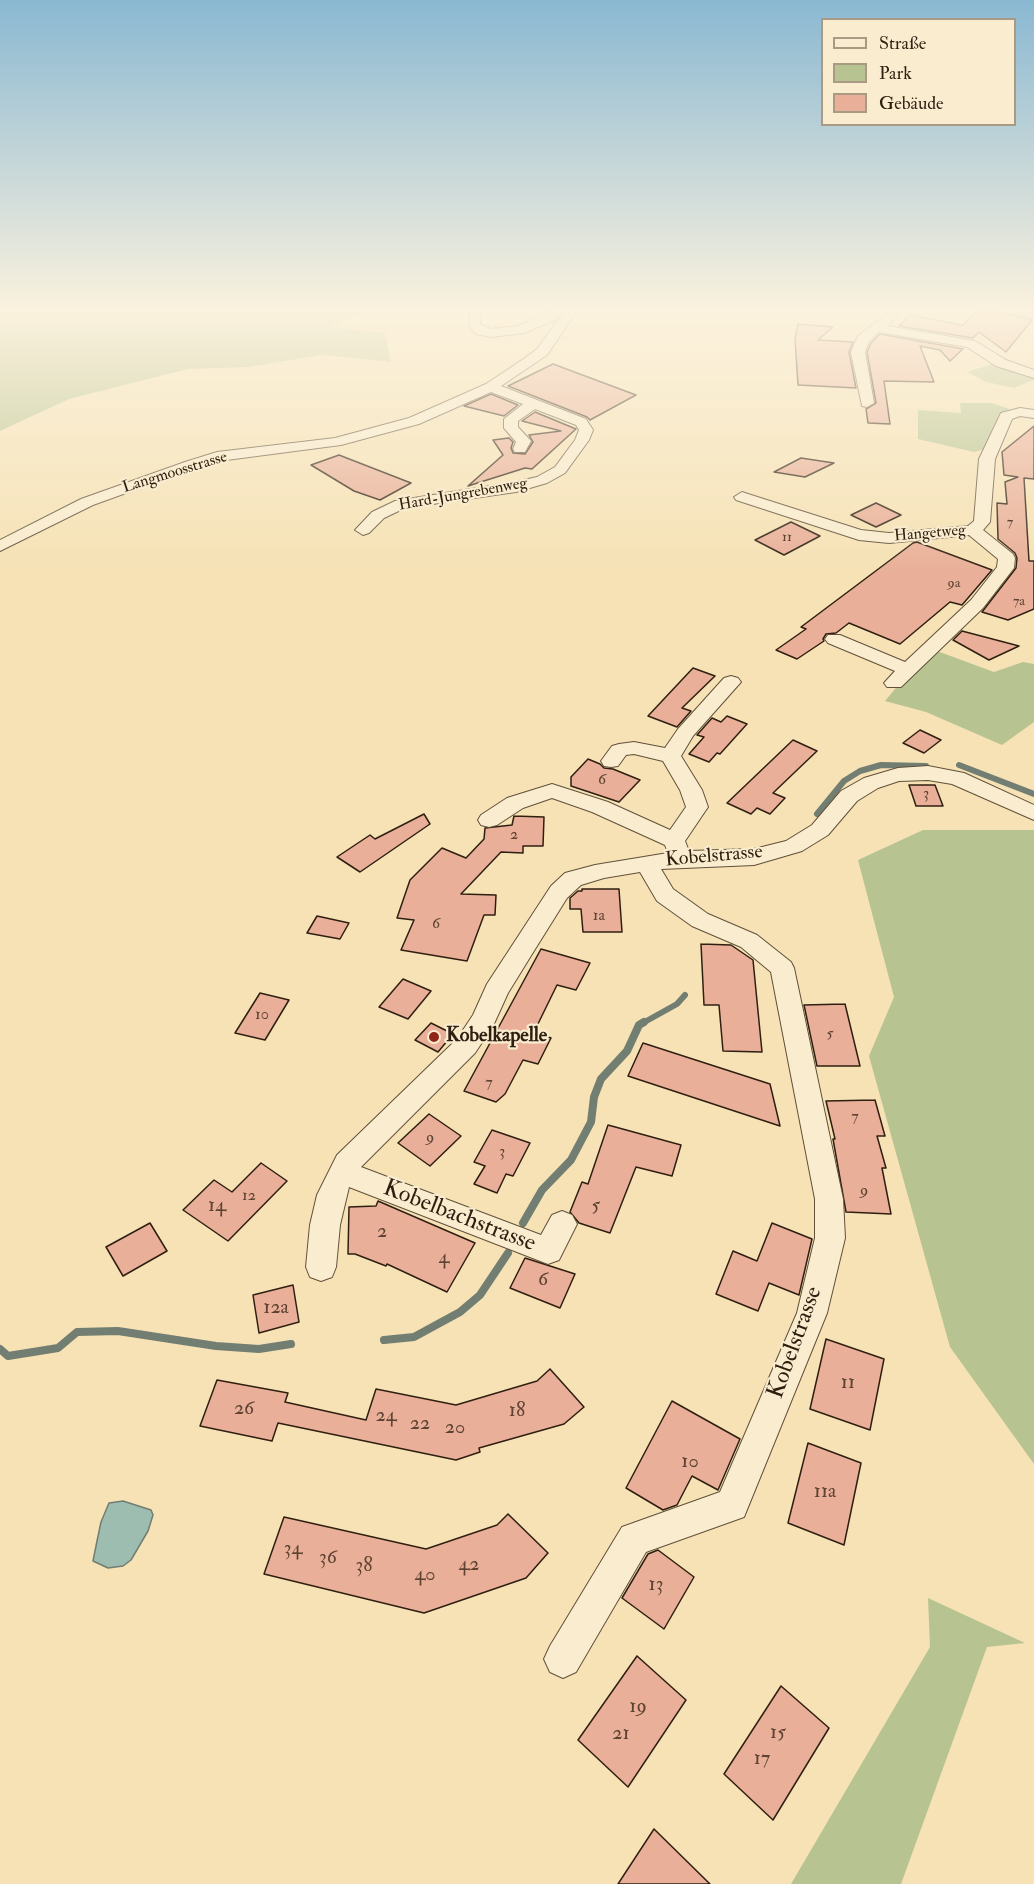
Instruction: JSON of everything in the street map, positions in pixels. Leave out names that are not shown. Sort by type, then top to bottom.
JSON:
[{"type":"street","name":"Langmoosstrasse","points":[[0,546],[87,502],[190,465],[251,452],[336,442],[384,431],[414,421],[464,399]]},
{"type":"street","name":"Hard-Jungrebenweg","points":[[363,530],[378,515],[400,504],[516,487],[542,480],[560,470],[582,440],[586,430],[581,422],[523,399]]},
{"type":"street","points":[[866,399],[867,403]]},
{"type":"street","points":[[520,449],[524,441],[511,428],[511,419],[534,403]]},
{"type":"street","name":"Hangetweg","points":[[742,497],[834,528],[867,536],[912,537],[973,530],[982,522],[987,459],[1006,416],[1020,412],[1034,414]]},
{"type":"street","points":[[834,639],[900,676],[977,604],[1005,568],[1007,558],[973,530]]},
{"type":"street","points":[[611,761],[619,750],[634,748],[670,756],[685,734],[731,682]]},
{"type":"street","name":"Kobelstrasse","points":[[670,756],[691,790],[697,807],[678,850]]},
{"type":"street","name":"Kobelstrasse","points":[[341,1172],[347,1163],[466,1046],[484,1019],[496,991],[523,948],[559,892],[573,879],[603,870],[647,864],[678,850],[754,856],[794,846],[820,830],[849,796],[871,783],[898,775],[928,773],[957,778],[1034,813]]},
{"type":"street","points":[[489,820],[514,803],[552,791],[600,807],[678,850]]},
{"type":"street","name":"Kobelstrasse","points":[[563,1659],[634,1539],[732,1505],[812,1313],[830,1238],[829,1199],[782,968],[749,941],[700,920],[665,895],[647,864]]},
{"type":"street","points":[[321,1267],[325,1225],[331,1195],[341,1172]]},
{"type":"street","name":"Kobelbachstrasse","points":[[341,1172],[548,1251],[562,1224]]},
{"type":"green space","points":[[0,399],[69,399],[69,399],[0,431]]},
{"type":"green space","points":[[960,403],[992,403],[1010,409],[1003,413],[994,425],[985,449],[974,452],[918,439],[918,410],[961,413]]},
{"type":"green space","points":[[937,651],[994,672],[1023,662],[1034,664],[1034,722],[1002,745],[926,712],[885,701],[904,678]]},
{"type":"green space","points":[[923,830],[1034,830],[1034,1464],[950,1347],[869,1056],[894,997],[858,860]]},
{"type":"green space","points":[[928,1598],[1025,1643],[987,1647],[901,1884],[791,1884],[930,1647]]},
{"type":"shaded area","points":[[123,1501],[151,1510],[153,1515],[148,1531],[131,1560],[123,1566],[108,1568],[93,1561],[101,1522],[109,1503]]},
{"type":"building","points":[[480,399],[503,399],[518,405],[504,416],[464,406]]},
{"type":"building","points":[[541,399],[629,399],[590,420]]},
{"type":"building","points":[[875,399],[887,399],[890,424],[868,423],[866,409],[876,403]]},
{"type":"building","points":[[535,412],[576,429],[532,469],[525,468],[468,486],[503,455],[493,440],[509,438],[513,442],[511,448],[513,453],[525,454],[533,442],[529,435],[561,431],[522,421]]},
{"type":"building","points":[[1034,426],[1034,479],[1024,478],[1029,561],[1034,561],[1034,609],[1008,620],[982,612],[1016,568],[1015,553],[998,539],[997,503],[1007,504],[1005,482],[1018,477],[1004,475],[1002,452]]},
{"type":"building","points":[[339,455],[411,483],[380,500],[354,491],[311,465]]},
{"type":"building","points":[[801,458],[834,463],[805,477],[774,472]]},
{"type":"building","points":[[876,503],[901,515],[876,527],[851,515]]},
{"type":"building","points":[[791,522],[820,536],[784,555],[755,540]]},
{"type":"building","points":[[917,542],[992,570],[962,605],[950,602],[900,644],[849,623],[836,633],[826,634],[824,641],[797,659],[776,650],[806,629],[801,627]]},
{"type":"building","points":[[962,631],[1019,646],[989,660],[953,640]]},
{"type":"building","points":[[693,668],[715,676],[682,708],[691,711],[677,727],[648,716]]},
{"type":"building","points":[[727,716],[747,724],[720,754],[717,753],[709,762],[689,754],[704,737],[697,735],[712,718],[721,722]]},
{"type":"building","points":[[920,730],[941,740],[924,753],[903,743]]},
{"type":"building","points":[[793,740],[817,751],[773,793],[785,798],[770,814],[757,808],[751,814],[727,803]]},
{"type":"building","points":[[588,759],[604,768],[613,769],[640,780],[619,802],[571,786],[571,777]]},
{"type":"building","points":[[909,785],[935,785],[943,806],[916,806]]},
{"type":"building","points":[[424,814],[430,824],[360,872],[337,857],[370,835],[375,839]]},
{"type":"building","points":[[514,816],[544,817],[543,846],[523,846],[523,853],[501,852],[461,894],[496,895],[495,915],[484,915],[467,961],[401,950],[414,920],[397,918],[410,880],[442,848],[466,858],[484,839],[485,828],[512,825]]},
{"type":"building","points":[[582,889],[619,889],[622,932],[583,932],[581,909],[570,909],[570,898]]},
{"type":"building","points":[[317,916],[349,923],[340,939],[307,933]]},
{"type":"building","points":[[701,944],[731,945],[753,960],[762,1052],[723,1051],[719,1005],[704,1005]]},
{"type":"building","points":[[541,949],[590,963],[576,990],[557,985],[534,1032],[551,1038],[538,1064],[523,1060],[505,1094],[496,1102],[464,1091]]},
{"type":"building","points":[[403,979],[431,991],[408,1019],[379,1007]]},
{"type":"building","points":[[260,993],[289,1000],[265,1040],[235,1033]]},
{"type":"building","points":[[845,1004],[860,1066],[817,1066],[804,1005]]},
{"type":"building","name":"Kobelkapelle","points":[[431,1023],[453,1034],[438,1052],[415,1040]]},
{"type":"building","points":[[643,1043],[770,1084],[780,1126],[628,1076]]},
{"type":"building","points":[[875,1100],[885,1136],[877,1136],[886,1168],[882,1168],[891,1214],[846,1212],[833,1139],[835,1139],[826,1101]]},
{"type":"building","points":[[429,1114],[461,1136],[430,1166],[398,1143]]},
{"type":"building","points":[[608,1125],[681,1145],[672,1176],[636,1167],[610,1233],[579,1223],[570,1212],[582,1182],[588,1184]]},
{"type":"building","points":[[492,1130],[530,1143],[513,1176],[506,1174],[497,1193],[474,1184],[485,1166],[474,1162]]},
{"type":"building","points":[[261,1163],[287,1181],[228,1241],[183,1210],[214,1180],[232,1192]]},
{"type":"building","points":[[378,1201],[475,1243],[447,1292],[387,1264],[386,1266],[355,1254],[348,1254],[349,1207],[376,1206]]},
{"type":"building","points":[[150,1223],[167,1251],[123,1276],[106,1247]]},
{"type":"building","points":[[772,1223],[812,1239],[799,1295],[769,1283],[758,1311],[716,1294],[733,1251],[757,1261]]},
{"type":"building","points":[[525,1258],[575,1274],[560,1308],[510,1288]]},
{"type":"building","points":[[293,1285],[299,1322],[259,1333],[253,1295]]},
{"type":"building","points":[[826,1339],[884,1359],[870,1430],[810,1409]]},
{"type":"building","points":[[550,1369],[584,1407],[564,1424],[479,1448],[480,1452],[456,1460],[278,1423],[272,1441],[200,1426],[217,1380],[288,1393],[285,1402],[366,1420],[376,1389],[456,1405],[537,1381]]},
{"type":"building","points":[[672,1401],[740,1439],[718,1490],[692,1476],[677,1505],[663,1510],[626,1488]]},
{"type":"building","points":[[808,1443],[861,1463],[844,1545],[788,1523]]},
{"type":"building","points":[[508,1514],[548,1553],[526,1578],[424,1613],[264,1574],[284,1517],[426,1549],[497,1525]]},
{"type":"building","points":[[658,1550],[694,1577],[664,1629],[622,1598],[648,1554]]},
{"type":"building","points":[[637,1656],[686,1700],[628,1787],[578,1740]]},
{"type":"building","points":[[781,1686],[829,1728],[773,1820],[724,1774]]},
{"type":"building","points":[[654,1829],[710,1884],[618,1884]]},
{"type":"waterway","points":[[817,814],[844,781],[860,771],[881,765],[926,766]]},
{"type":"waterway","points":[[959,765],[1034,794]]},
{"type":"waterway","points":[[641,1024],[677,1004],[685,995]]},
{"type":"waterway","points":[[523,1223],[542,1190],[571,1160],[591,1122],[594,1097],[601,1079],[627,1051],[639,1025],[644,1022]]},
{"type":"waterway","points":[[384,1340],[414,1337],[460,1312],[480,1295],[508,1253]]},
{"type":"waterway","points":[[0,1349],[8,1356],[58,1348],[77,1332],[118,1331],[216,1346],[259,1349],[291,1344]]},
{"type":"place","name":"Kobelkapelle","points":[[434,1037]]}]
